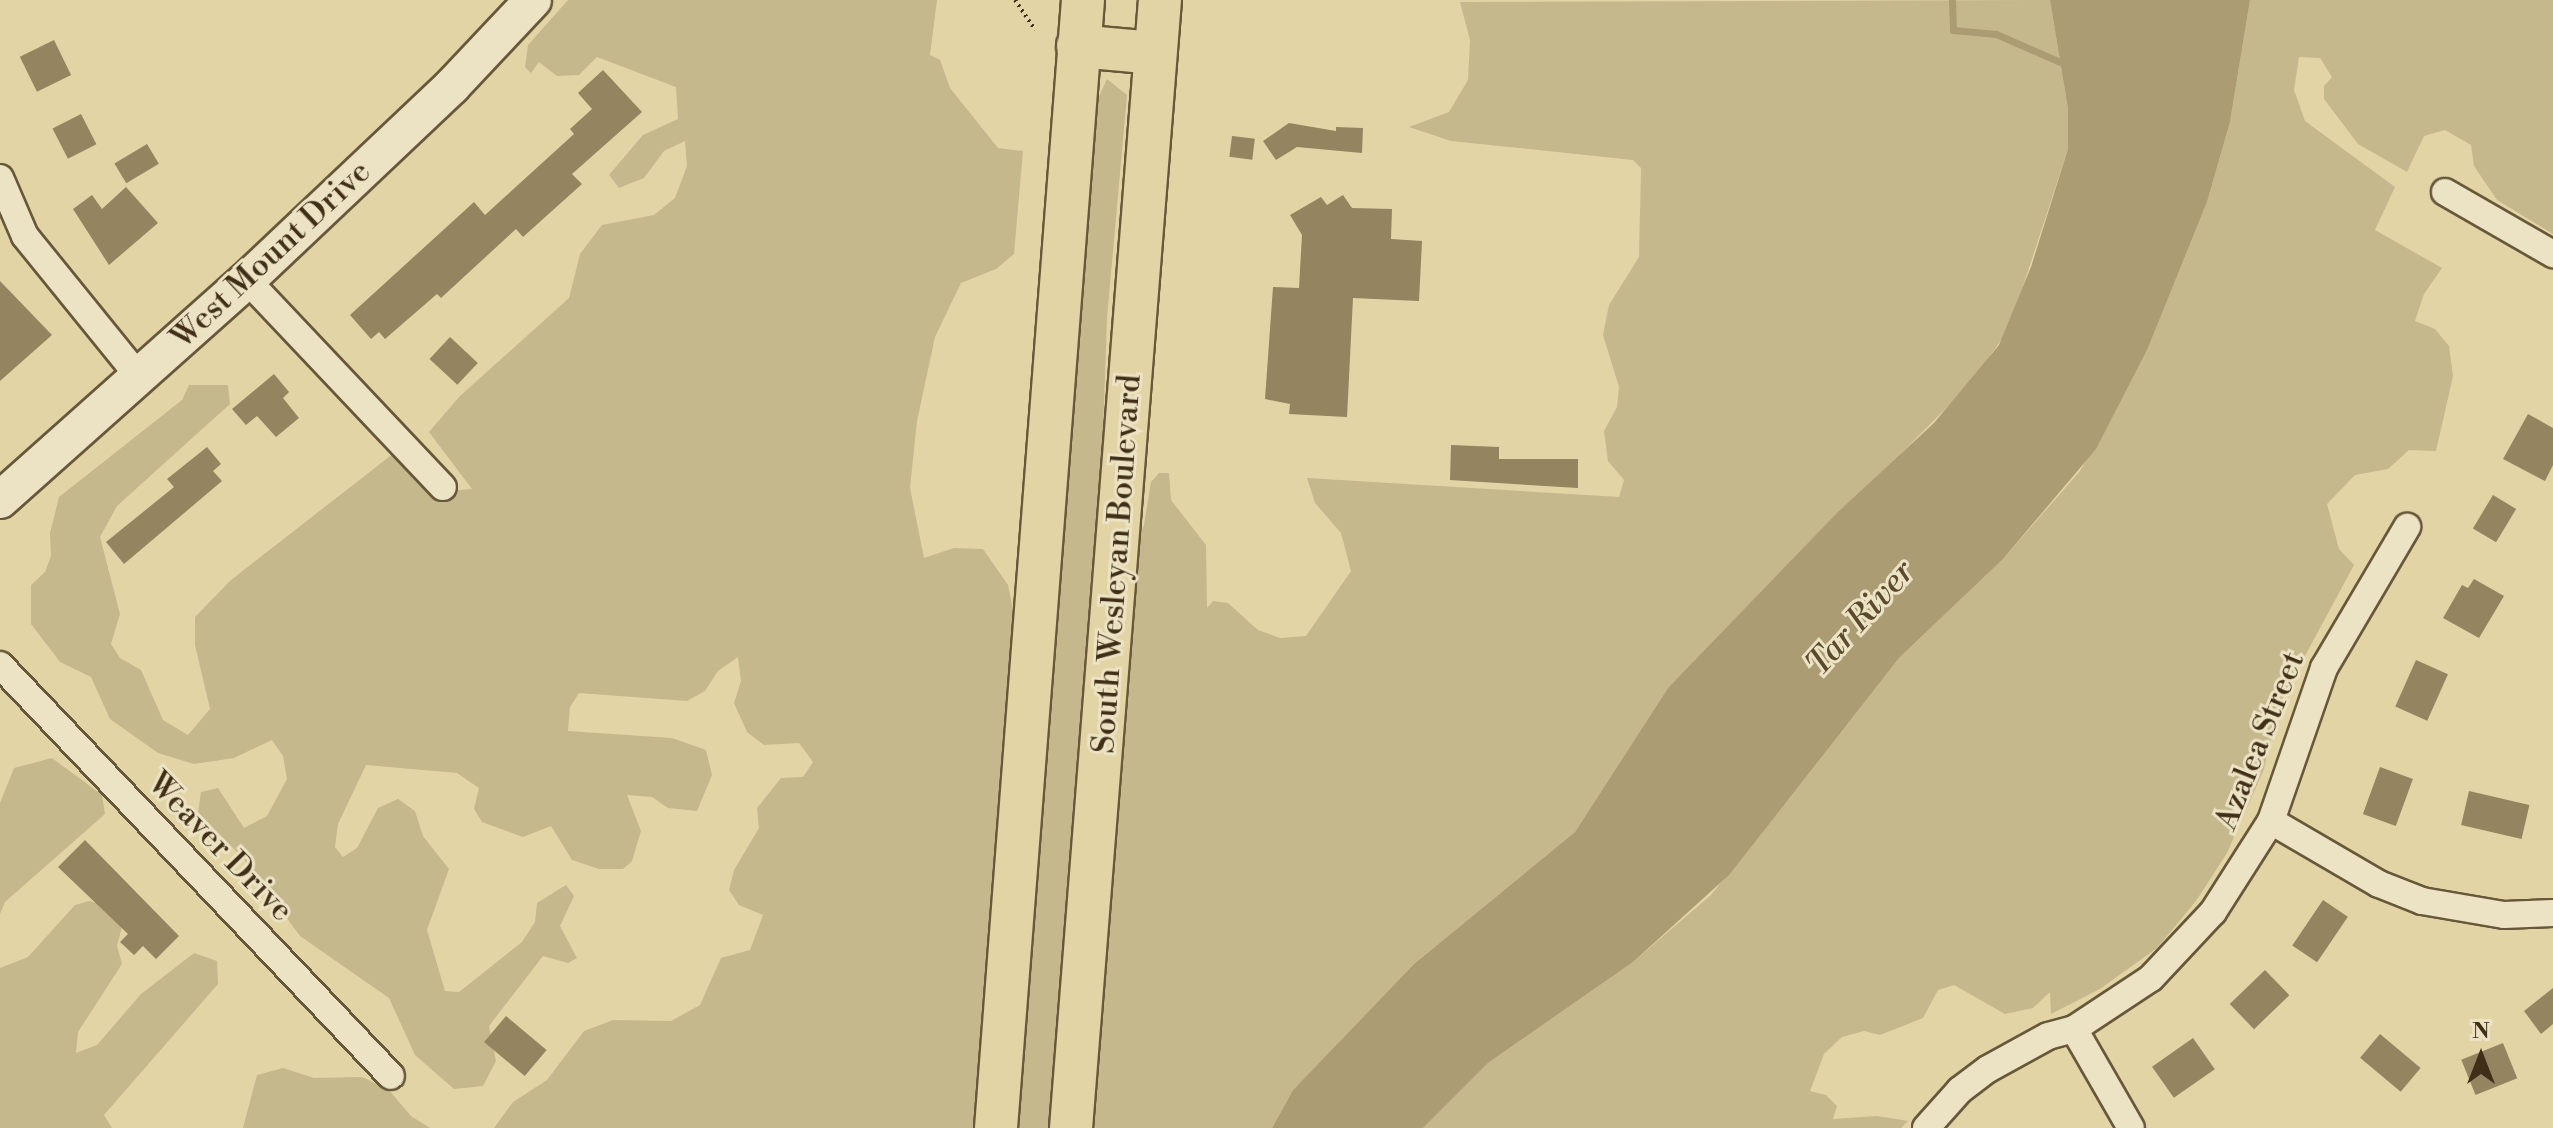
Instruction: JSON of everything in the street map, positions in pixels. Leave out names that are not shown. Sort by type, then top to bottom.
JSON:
[{"type":"highway","points":[[996,1128],[1083,0]]},
{"type":"highway","name":"South Wesleyan Boulevard","points":[[1071,1128],[1160,0]]},
{"type":"highway","points":[[1078,46],[1155,53]]},
{"type":"main road","name":"West Mount Drive","points":[[0,500],[247,280],[452,86],[533,0]]},
{"type":"street","points":[[0,178],[25,236],[139,377]]},
{"type":"street","points":[[2445,192],[2553,254]]},
{"type":"street","points":[[247,280],[443,487]]},
{"type":"street","name":"Azalea Street","points":[[1926,1128],[1960,1090],[1988,1069],[2048,1036],[2074,1029],[2113,1006],[2181,950],[2242,872],[2271,821],[2324,668],[2407,527]]},
{"type":"street","name":"Weaver Drive","points":[[0,665],[391,1076]]},
{"type":"street","points":[[2271,821],[2379,884],[2422,901],[2504,915],[2553,913]]},
{"type":"street","points":[[2074,1029],[2131,1128]]},
{"type":"path","points":[[1015,0],[1035,30]]},
{"type":"shaded area","points":[[568,0],[937,0],[930,55],[940,60],[950,88],[998,148],[1023,151],[1014,254],[996,269],[961,283],[935,337],[917,421],[910,488],[924,558],[954,548],[983,549],[1008,585],[1016,624],[981,1128],[494,1128],[513,1102],[547,1080],[584,1031],[613,1020],[671,1021],[700,1005],[721,958],[750,950],[763,915],[739,905],[729,890],[734,870],[759,828],[757,808],[781,778],[803,777],[813,762],[799,743],[764,745],[747,732],[734,703],[741,681],[738,657],[718,671],[705,691],[687,701],[579,693],[570,707],[568,731],[672,738],[706,750],[712,775],[697,811],[668,808],[652,797],[627,795],[641,831],[632,861],[623,869],[599,869],[572,860],[551,826],[523,837],[482,822],[474,809],[479,788],[457,773],[366,765],[338,824],[335,847],[343,857],[357,848],[378,808],[398,799],[415,811],[423,836],[449,869],[427,930],[445,991],[459,992],[522,942],[535,922],[537,903],[566,885],[574,896],[560,926],[577,958],[568,963],[543,956],[489,1026],[496,1061],[483,1086],[454,1089],[415,1055],[389,998],[300,936],[243,858],[198,813],[201,792],[218,788],[244,828],[267,816],[287,779],[283,756],[272,740],[234,758],[194,764],[158,753],[110,719],[91,677],[60,662],[31,624],[31,585],[45,572],[51,556],[50,533],[59,497],[182,400],[189,385],[228,385],[230,404],[117,506],[100,537],[120,614],[111,644],[120,658],[141,670],[163,720],[188,735],[210,709],[195,645],[195,617],[231,580],[394,453],[437,492],[472,489],[429,432],[459,397],[569,298],[580,254],[602,225],[654,215],[675,198],[687,166],[685,141],[664,151],[644,178],[619,188],[609,175],[643,135],[678,119],[676,87],[597,57],[579,75],[557,76],[539,62],[531,73],[525,67],[528,45]]},
{"type":"shaded area","points":[[2050,0],[2068,109],[2068,149],[2009,329],[1970,384],[1668,688],[1575,832],[1414,964],[1293,1090],[1272,1128],[1091,1128],[1133,549],[1144,525],[1151,482],[1159,473],[1169,473],[1171,500],[1206,545],[1207,608],[1213,601],[1228,603],[1258,630],[1280,638],[1306,636],[1351,571],[1341,533],[1315,503],[1307,478],[1619,497],[1624,480],[1608,461],[1604,431],[1617,407],[1619,387],[1603,335],[1609,305],[1639,257],[1641,168],[1633,160],[1451,141],[1409,127],[1449,112],[1468,80],[1470,40],[1460,2]]},
{"type":"shaded area","points":[[2250,0],[2553,0],[2553,234],[2497,200],[2474,166],[2471,145],[2445,130],[2424,136],[2407,172],[2358,144],[2324,99],[2324,86],[2332,77],[2320,58],[2299,57],[2294,90],[2305,121],[2395,187],[2375,230],[2442,268],[2424,294],[2415,321],[2435,329],[2449,346],[2453,376],[2436,451],[2409,450],[2388,469],[2355,475],[2327,504],[2339,549],[2354,565],[2278,706],[2264,769],[2227,853],[2196,901],[2157,948],[2100,989],[2051,1014],[2050,992],[2033,1008],[2005,1014],[1954,985],[1938,990],[1923,1018],[1880,1035],[1864,1031],[1842,1037],[1824,1054],[1810,1091],[1826,1095],[1837,1106],[1833,1119],[1877,1116],[1908,1121],[1901,1128],[1423,1128],[1488,1063],[1633,962],[1711,895],[1899,658],[2003,559],[2080,471],[2148,348],[2207,202],[2230,122]]},
{"type":"shaded area","points":[[1107,79],[1127,95],[1107,318],[1097,605],[1058,1128],[1010,1128],[1084,129]]},
{"type":"shaded area","points":[[52,758],[102,795],[105,814],[5,902],[0,914],[0,803],[14,768]]},
{"type":"shaded area","points":[[89,901],[111,907],[123,923],[117,946],[122,964],[78,1032],[76,1053],[97,1045],[141,994],[194,953],[217,961],[218,984],[104,1115],[112,1128],[0,1128],[0,968],[28,957],[75,905]]},
{"type":"shaded area","points":[[283,1068],[314,1078],[362,1077],[388,1089],[411,1116],[430,1128],[243,1128],[257,1075]]},
{"type":"water","name":"Tar River","points":[[2050,0],[2250,0],[2230,122],[2207,202],[2148,348],[2096,449],[2003,559],[1899,658],[1729,875],[1633,962],[1488,1063],[1423,1128],[1272,1128],[1293,1090],[1414,964],[1575,832],[1668,688],[1838,512],[1934,423],[1999,345],[2031,267],[2068,149],[2068,109]]},
{"type":"building","points":[[54,40],[71,75],[37,92],[20,57]]},
{"type":"building","points":[[603,70],[642,112],[572,174],[582,184],[523,237],[516,229],[441,298],[437,294],[385,339],[379,332],[371,339],[350,315],[474,202],[485,215],[574,134],[570,129],[592,109],[578,93]]},
{"type":"building","points":[[81,114],[96,144],[68,159],[52,129]]},
{"type":"building","points":[[1289,123],[1336,131],[1336,127],[1363,128],[1362,153],[1297,147],[1276,160],[1263,141]]},
{"type":"building","points":[[1232,136],[1255,139],[1252,160],[1229,157]]},
{"type":"building","points":[[147,144],[159,164],[126,183],[114,164]]},
{"type":"building","points":[[126,187],[158,223],[109,265],[73,209],[92,195],[102,209]]},
{"type":"building","points":[[1343,195],[1352,208],[1392,209],[1391,239],[1422,241],[1419,301],[1353,298],[1347,417],[1289,414],[1290,404],[1265,399],[1273,287],[1299,288],[1302,235],[1290,215],[1321,197],[1327,205]]},
{"type":"building","points":[[0,281],[52,335],[0,381]]},
{"type":"building","points":[[450,337],[478,363],[457,385],[430,359]]},
{"type":"building","points":[[274,374],[289,392],[283,398],[299,418],[276,437],[257,416],[246,425],[232,409]]},
{"type":"building","points":[[2528,414],[2553,428],[2553,465],[2545,481],[2503,459]]},
{"type":"building","points":[[1451,445],[1499,447],[1499,459],[1578,459],[1578,488],[1450,480]]},
{"type":"building","points":[[207,447],[221,464],[213,471],[222,481],[124,564],[106,542],[174,487],[167,479]]},
{"type":"building","points":[[2493,495],[2516,509],[2496,542],[2473,528]]},
{"type":"building","points":[[2474,579],[2504,596],[2479,638],[2443,618],[2462,585],[2468,588]]},
{"type":"building","points":[[2416,660],[2448,674],[2427,721],[2395,707]]},
{"type":"building","points":[[2380,767],[2413,779],[2396,826],[2363,814]]},
{"type":"building","points":[[2469,791],[2529,805],[2522,839],[2461,825]]},
{"type":"building","points":[[85,840],[179,936],[156,959],[143,946],[134,955],[120,942],[128,934],[58,867]]},
{"type":"building","points":[[2323,900],[2348,917],[2317,962],[2292,946]]},
{"type":"building","points":[[2265,970],[2289,995],[2254,1029],[2230,1004]]},
{"type":"building","points":[[2553,988],[2553,1024],[2541,1034],[2524,1011]]},
{"type":"building","points":[[506,1016],[547,1050],[525,1076],[484,1042]]},
{"type":"building","points":[[2380,1034],[2421,1068],[2401,1092],[2360,1058]]},
{"type":"building","points":[[2193,1038],[2215,1069],[2174,1098],[2152,1067]]},
{"type":"building","points":[[2503,1043],[2517,1078],[2476,1095],[2461,1060]]},
{"type":"waterway","points":[[1952,0],[1953,30],[1996,34],[2060,62]]}]
